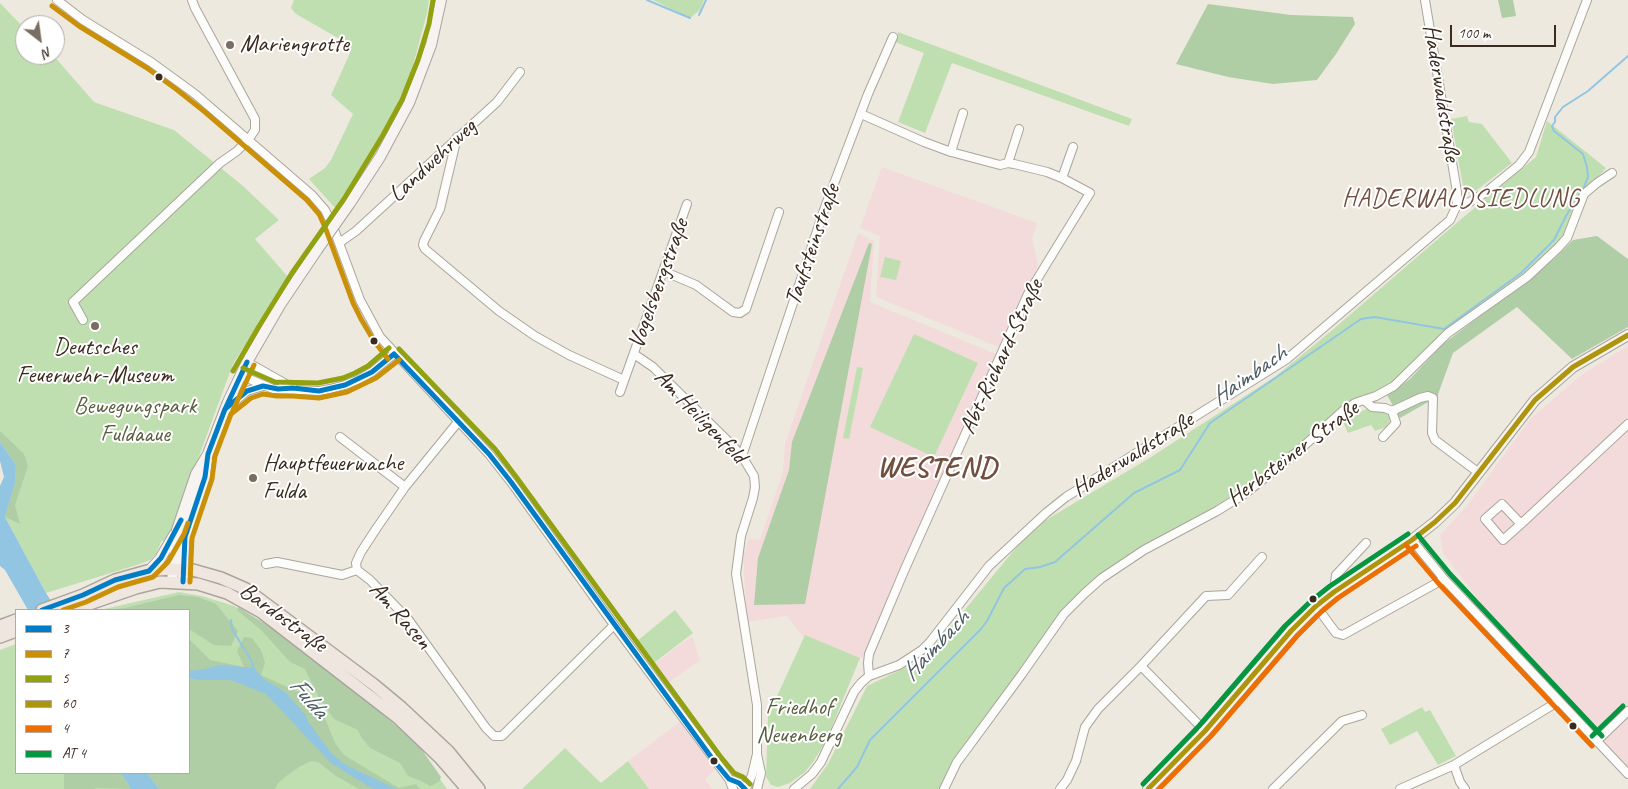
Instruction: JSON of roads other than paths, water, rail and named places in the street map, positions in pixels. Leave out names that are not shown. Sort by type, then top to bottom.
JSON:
[{"type":"main road","points":[[148,571],[160,559],[177,530],[196,474],[208,454],[225,409],[247,362],[280,304],[380,157],[409,103],[431,45],[441,0]]},
{"type":"main road","points":[[1148,789],[1205,731],[1291,631],[1316,606],[1435,522],[1455,503],[1534,400],[1573,367],[1628,335]]},
{"type":"main road","points":[[178,569],[184,541],[205,477],[208,454]]},
{"type":"main road","points":[[177,530],[178,582]]},
{"type":"main road","name":"Bardostraße","points":[[76,605],[126,576],[148,571],[178,569],[200,572],[221,578],[246,589],[402,708],[448,751],[479,789]]},
{"type":"main road","name":"Bardostraße","points":[[49,609],[76,605],[156,583],[178,582],[198,584],[228,593],[261,612],[398,718],[440,758],[467,789]]},
{"type":"main road","points":[[0,626],[15,624]]},
{"type":"main road","points":[[0,637],[15,624]]},
{"type":"street","points":[[57,0],[83,20],[163,71],[202,100],[312,195],[325,210],[360,300],[380,337],[488,454],[514,486],[614,625],[729,778],[733,789]]},
{"type":"street","points":[[83,320],[73,302],[220,163],[248,140],[255,130],[255,119],[192,0]]},
{"type":"street","name":"Haderwaldstraße","points":[[869,676],[899,665],[922,650],[989,566],[1059,502],[1287,359],[1450,220],[1457,205],[1457,192],[1426,0]]},
{"type":"street","points":[[1457,205],[1470,202],[1486,192],[1519,165],[1530,152],[1587,0]]},
{"type":"street","name":"Taufsteinstraße","points":[[742,456],[823,213],[892,37]]},
{"type":"street","name":"Landwehrweg","points":[[339,243],[353,234],[497,102],[520,72]]},
{"type":"street","points":[[861,114],[951,152],[1000,165],[1008,163],[1047,172],[1062,178],[1073,147]]},
{"type":"street","points":[[951,152],[963,114]]},
{"type":"street","points":[[1008,163],[1019,128]]},
{"type":"street","points":[[457,137],[440,209],[424,241],[426,249],[499,311],[535,336],[569,355],[624,380]]},
{"type":"street","name":"Herbsteiner Straße","points":[[944,789],[957,762],[968,746],[1064,614],[1084,594],[1123,562],[1246,494],[1344,410],[1355,403],[1376,396],[1394,386],[1448,333],[1527,277],[1558,248],[1567,238],[1584,194],[1612,174]]},
{"type":"street","name":"Abt-Richard-Straße","points":[[869,676],[869,654],[900,579],[1028,294],[1090,193],[1062,178]]},
{"type":"street","name":"Vogelsbergstraße","points":[[620,392],[687,204]]},
{"type":"street","points":[[664,271],[696,285],[733,312],[740,313],[746,308],[779,212]]},
{"type":"street","points":[[240,376],[263,386],[278,389],[293,388],[319,391],[346,386],[365,376],[394,354]]},
{"type":"street","name":"Am Heiligenfeld","points":[[634,354],[653,367],[742,456],[754,476],[755,487],[741,536],[736,574],[757,705],[757,754],[761,773],[757,789]]},
{"type":"street","points":[[247,362],[293,388]]},
{"type":"street","points":[[225,409],[247,391],[263,386]]},
{"type":"street","points":[[1364,400],[1372,407],[1385,408],[1392,411],[1420,398],[1428,396],[1433,398],[1432,433],[1435,440],[1479,473]]},
{"type":"street","points":[[1383,437],[1396,423],[1392,411]]},
{"type":"street","name":"Am Rasen","points":[[458,422],[405,487],[361,552],[356,563],[357,570],[376,586],[408,619],[486,728],[494,736],[502,736],[614,625]]},
{"type":"street","points":[[1521,524],[1502,504],[1484,519],[1503,540],[1521,524],[1628,424]]},
{"type":"street","points":[[340,437],[405,487]]},
{"type":"street","points":[[1412,540],[1444,579],[1628,774]]},
{"type":"street","points":[[1334,592],[1336,575],[1366,544]]},
{"type":"street","points":[[1060,789],[1076,761],[1085,728],[1098,709],[1206,596],[1228,595],[1262,557]]},
{"type":"street","points":[[266,564],[277,562],[342,575],[350,574],[357,570]]},
{"type":"street","points":[[1316,606],[1336,633],[1343,635],[1444,579]]},
{"type":"street","points":[[1141,666],[1205,731]]},
{"type":"street","points":[[794,789],[812,774],[821,762],[854,692],[869,676]]},
{"type":"street","points":[[1400,789],[1454,765],[1559,702]]},
{"type":"street","points":[[1596,741],[1628,711]]},
{"type":"street","points":[[1272,789],[1342,721],[1362,715]]},
{"type":"street","name":"Am Heiligenfeld","points":[[746,789],[752,775],[757,754]]},
{"type":"street","points":[[1454,765],[1460,782],[1465,789]]},
{"type":"street","points":[[729,778],[746,789]]},
{"type":"water","points":[[0,442],[16,465],[15,482],[5,517],[56,609],[27,609],[5,570],[0,566],[0,486],[4,477],[0,461]]},
{"type":"water","points":[[220,665],[254,668],[264,679],[285,692],[304,713],[331,753],[344,764],[396,789],[373,789],[331,763],[266,694],[231,680],[190,678],[190,671]]},
{"type":"water","points":[[122,774],[148,774],[159,789],[131,789]]},
{"type":"waterway","points":[[647,0],[690,18]]},
{"type":"waterway","points":[[699,15],[706,0]]},
{"type":"waterway","name":"Haimbach","points":[[838,789],[857,767],[870,740],[981,629],[1004,588],[1025,569],[1055,562],[1134,493],[1180,470],[1210,423],[1361,319],[1375,317],[1444,329],[1521,273],[1554,240],[1588,177],[1583,154],[1554,131],[1552,126],[1555,122],[1555,117],[1563,107],[1588,91],[1628,56]]},
{"type":"waterway","points":[[231,620],[232,629],[251,660],[254,669]]},
{"type":"place","name":"Mariengrotte","points":[[230,45]]},
{"type":"place","name":"Deutsches Feuerwehr-Museum","points":[[95,326]]},
{"type":"place","name":"Hauptfeuerwache Fulda","points":[[253,478]]},
{"type":"district","name":"HADERWALDSIEDLUNG","points":[[1461,199]]},
{"type":"district","name":"WESTEND","points":[[937,468]]},
{"type":"park label","name":"Bewegungspark Fuldaaue","points":[[135,421]]},
{"type":"park label","name":"Friedhof Neuenberg","points":[[799,722]]},
{"type":"water label","name":"Fulda","points":[[308,698]]}]
